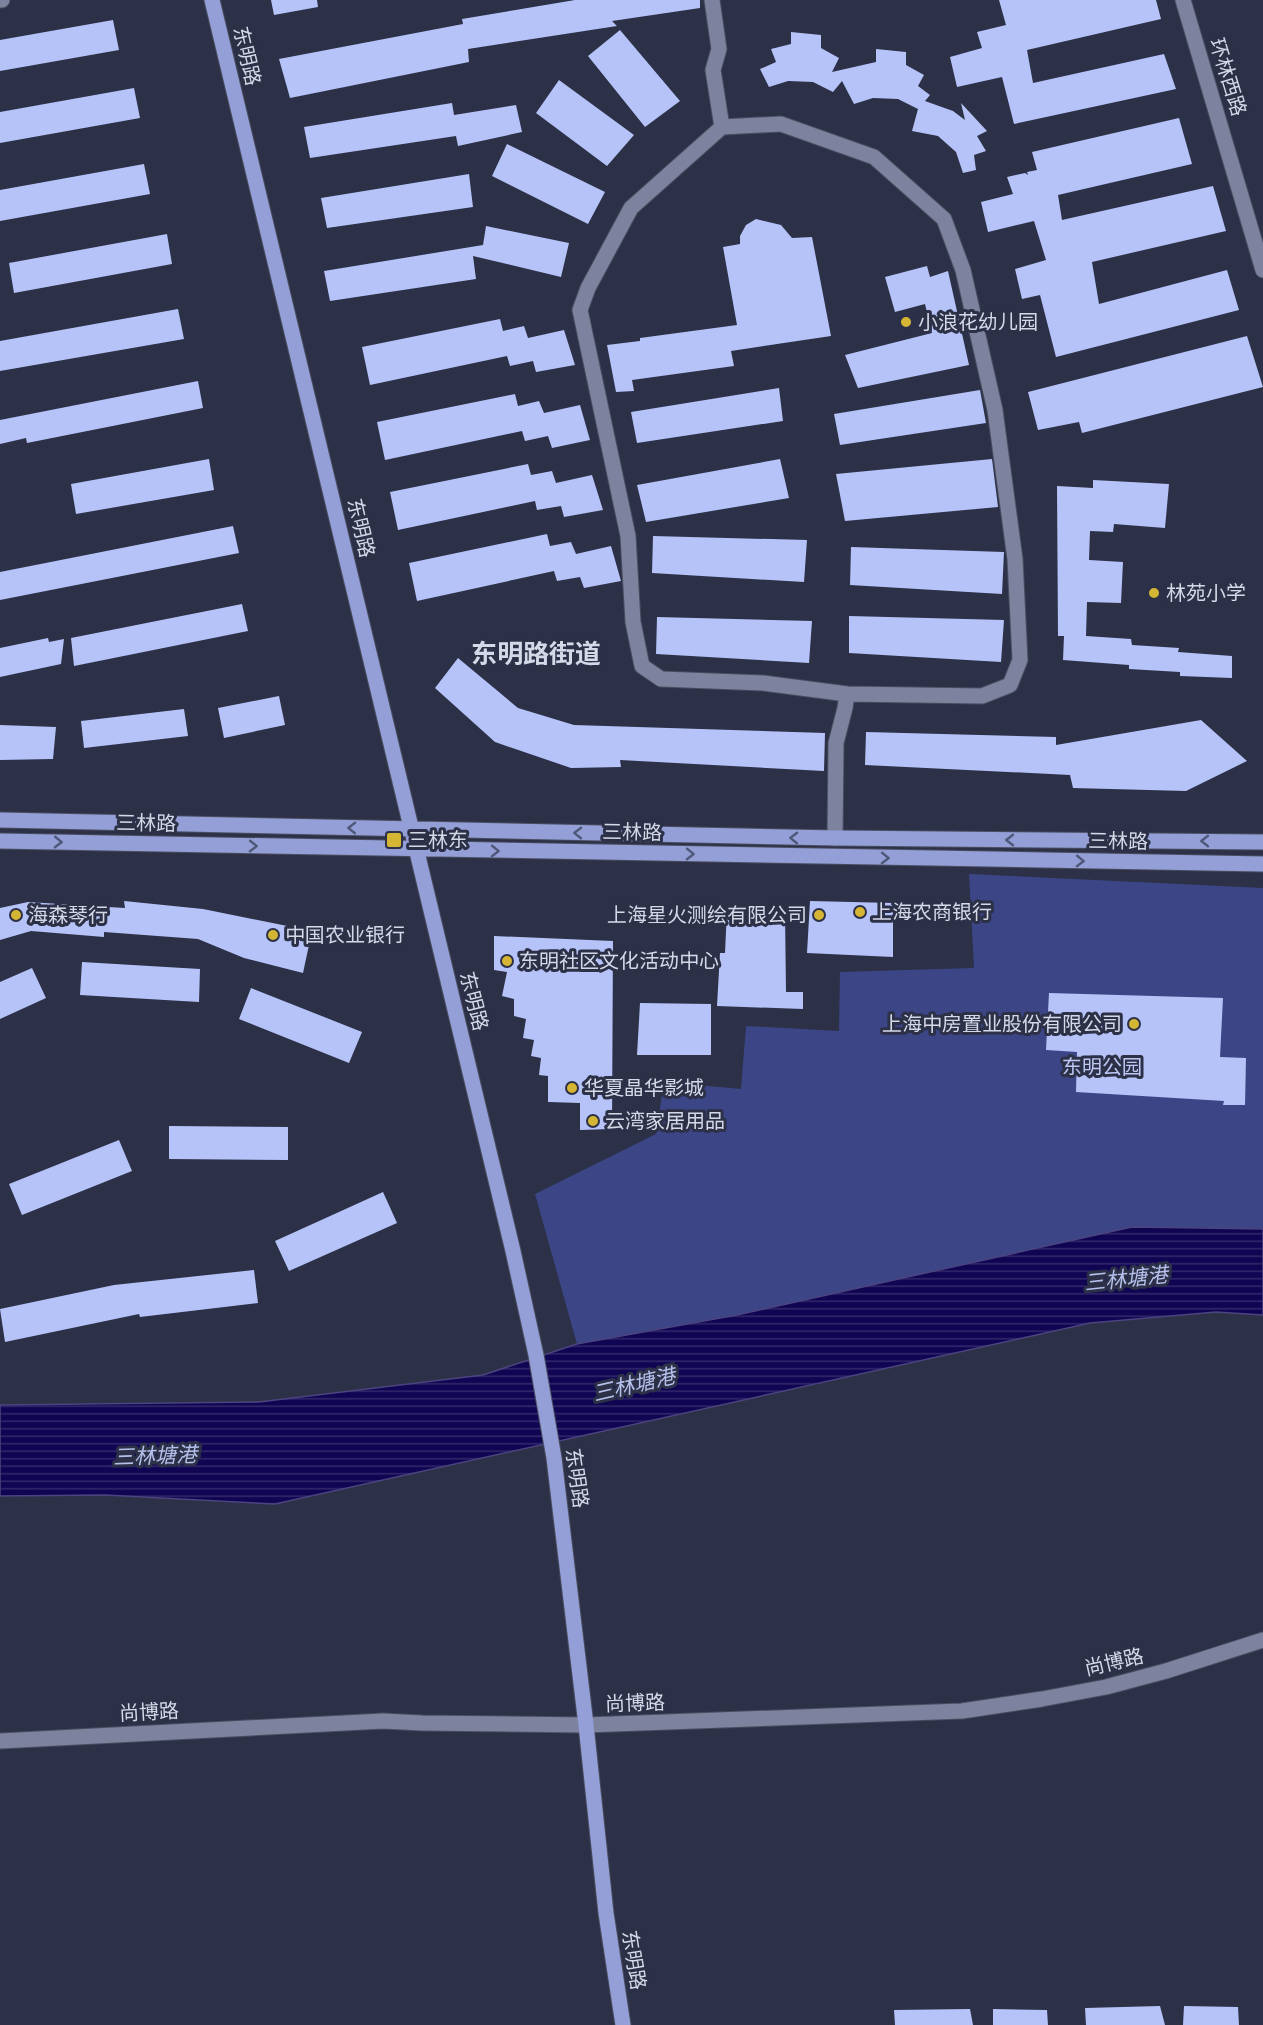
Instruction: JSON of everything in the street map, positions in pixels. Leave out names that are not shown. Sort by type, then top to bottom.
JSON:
[{"type":"main road","name":"东明路","points":[[212,0],[536,1354],[554,1458],[606,1913],[623,2025]]},
{"type":"main road","name":"三林路","points":[[0,820],[835,838],[1263,842]]},
{"type":"main road","name":"三林路","points":[[0,841],[1263,864]]},
{"type":"street","points":[[712,0],[720,50],[713,70],[722,127]]},
{"type":"street","name":"环林西路","points":[[1183,0],[1263,270]]},
{"type":"street","points":[[781,124],[874,157],[944,219],[963,270],[995,410],[1015,559],[1020,660],[1010,686],[982,696],[847,694],[764,683],[661,679],[642,666],[639,654],[633,622],[628,536],[580,310],[588,288],[631,208],[722,127],[781,124]]},
{"type":"street","points":[[835,838],[836,743],[847,694]]},
{"type":"street","name":"尚博路","points":[[0,1741],[383,1721],[586,1725],[837,1718],[962,1711],[1042,1699],[1106,1686],[1166,1671],[1263,1640]]},
{"type":"green space","name":"东明公园","points":[[969,874],[1263,888],[1263,1229],[1132,1228],[737,1315],[577,1344],[535,1194],[656,1134],[664,1082],[741,1089],[746,1026],[839,1031],[840,972],[974,968]]},
{"type":"water","name":"三林塘港","points":[[1132,1227],[1263,1229],[1263,1315],[1216,1312],[1090,1323],[275,1504],[105,1495],[0,1496],[0,1405],[259,1402],[483,1375],[577,1344],[737,1315]]},
{"type":"building","points":[[271,0],[317,0],[318,7],[274,15]]},
{"type":"building","points":[[575,0],[700,0],[700,8],[612,21],[617,26],[468,49],[469,62],[290,98],[279,59],[463,24],[462,19]]},
{"type":"building","points":[[999,0],[1156,0],[1161,19],[1027,50],[1033,83],[1164,54],[1176,89],[1014,124],[1002,77],[957,87],[950,57],[982,48],[977,32],[1006,25]]},
{"type":"building","points":[[113,20],[119,50],[0,71],[0,40]]},
{"type":"building","points":[[620,30],[680,101],[645,127],[588,56]]},
{"type":"building","points":[[791,32],[821,35],[821,48],[839,58],[832,72],[876,62],[876,49],[906,52],[906,65],[924,75],[918,86],[930,95],[925,101],[953,111],[965,120],[961,103],[987,131],[977,136],[986,151],[974,155],[976,170],[963,173],[956,152],[938,136],[912,131],[918,109],[898,99],[873,98],[854,104],[842,81],[833,92],[813,82],[788,81],[769,87],[760,69],[776,62],[771,49],[791,44]]},
{"type":"building","points":[[559,80],[634,135],[607,166],[536,113]]},
{"type":"building","points":[[134,88],[140,118],[0,143],[0,112]]},
{"type":"building","points":[[452,103],[454,115],[516,105],[522,132],[458,146],[456,136],[310,158],[304,127]]},
{"type":"building","points":[[1179,118],[1192,164],[1058,195],[1062,220],[1213,186],[1226,231],[1092,262],[1099,304],[1227,270],[1239,310],[1056,357],[1040,295],[1022,299],[1015,269],[1046,260],[1034,221],[988,232],[981,202],[1013,194],[1007,177],[1025,173],[1028,175],[1027,172],[1037,170],[1032,152]]},
{"type":"building","points":[[507,144],[605,192],[588,224],[492,176]]},
{"type":"building","points":[[144,164],[150,194],[0,221],[0,190]]},
{"type":"building","points":[[469,174],[473,207],[327,228],[321,198]]},
{"type":"building","points":[[756,219],[781,225],[792,238],[812,237],[831,336],[731,351],[734,366],[632,380],[634,391],[616,392],[607,345],[640,341],[640,338],[737,325],[723,247],[740,244],[740,236],[746,225]]},
{"type":"building","points":[[486,226],[569,243],[561,277],[473,256],[476,279],[330,301],[324,271],[483,245]]},
{"type":"building","points":[[167,234],[172,264],[14,293],[9,263]]},
{"type":"building","points":[[927,266],[930,277],[948,271],[969,365],[858,388],[845,355],[932,333],[925,304],[895,312],[885,277]]},
{"type":"building","points":[[178,309],[184,339],[0,371],[0,341]]},
{"type":"building","points":[[500,319],[503,331],[524,326],[528,338],[564,330],[575,365],[536,372],[533,361],[510,366],[507,356],[370,385],[362,347]]},
{"type":"building","points":[[1247,336],[1263,387],[1082,433],[1079,422],[1038,430],[1028,392]]},
{"type":"building","points":[[198,381],[203,408],[27,443],[26,438],[0,444],[0,420]]},
{"type":"building","points":[[779,388],[783,421],[637,443],[631,412]]},
{"type":"building","points":[[980,390],[986,423],[840,445],[834,414]]},
{"type":"building","points":[[515,394],[518,406],[539,401],[544,413],[580,405],[590,440],[552,448],[548,436],[525,441],[522,431],[385,460],[377,422]]},
{"type":"building","points":[[209,459],[214,490],[76,514],[71,484]]},
{"type":"building","points":[[780,459],[789,498],[646,522],[637,485]]},
{"type":"building","points":[[992,459],[998,507],[845,521],[836,474]]},
{"type":"building","points":[[528,464],[531,475],[552,471],[556,483],[592,475],[603,510],[564,517],[561,506],[537,510],[535,501],[398,530],[390,492]]},
{"type":"building","points":[[1093,480],[1169,484],[1165,528],[1114,524],[1113,532],[1090,531],[1089,560],[1123,562],[1121,603],[1087,602],[1086,636],[1131,639],[1132,645],[1179,648],[1178,652],[1232,656],[1232,678],[1180,676],[1180,672],[1129,669],[1129,665],[1063,660],[1064,636],[1058,636],[1057,486],[1093,488]]},
{"type":"building","points":[[233,526],[239,553],[0,600],[0,572]]},
{"type":"building","points":[[547,534],[550,546],[571,542],[576,554],[611,546],[621,581],[584,588],[580,577],[557,581],[554,571],[417,601],[409,563]]},
{"type":"building","points":[[653,536],[807,540],[804,582],[652,573]]},
{"type":"building","points":[[851,547],[1004,552],[1002,594],[850,585]]},
{"type":"building","points":[[242,604],[248,631],[74,666],[71,638]]},
{"type":"building","points":[[849,616],[1004,620],[1001,662],[849,653]]},
{"type":"building","points":[[657,617],[812,621],[809,663],[656,654]]},
{"type":"building","points":[[48,638],[49,642],[64,639],[61,664],[0,677],[0,648]]},
{"type":"building","points":[[458,658],[518,708],[574,725],[825,733],[824,771],[620,760],[621,767],[571,768],[495,742],[435,688]]},
{"type":"building","points":[[279,696],[285,725],[224,738],[218,708]]},
{"type":"building","points":[[184,709],[188,736],[84,748],[81,721]]},
{"type":"building","points":[[1201,720],[1247,761],[1186,791],[1073,788],[1070,775],[865,765],[866,732],[1056,737],[1056,745]]},
{"type":"building","points":[[0,725],[56,727],[53,759],[0,760]]},
{"type":"building","points":[[124,901],[203,909],[312,931],[303,973],[244,958],[198,939],[104,932],[104,937],[31,931],[0,940],[0,908],[28,902],[125,908]]},
{"type":"building","points":[[810,901],[893,903],[893,957],[807,953]]},
{"type":"building","points":[[727,909],[785,912],[786,992],[803,992],[803,1009],[717,1006],[720,953],[725,953]]},
{"type":"building","points":[[494,936],[613,941],[612,1129],[580,1130],[580,1103],[548,1102],[548,1076],[539,1075],[541,1058],[531,1056],[534,1040],[523,1038],[526,1019],[514,1016],[514,999],[502,996],[507,972],[494,970]]},
{"type":"building","points":[[82,962],[200,969],[199,1002],[80,995]]},
{"type":"building","points":[[32,968],[46,998],[0,1019],[0,982]]},
{"type":"building","points":[[251,988],[362,1032],[349,1063],[239,1019]]},
{"type":"building","name":"上海中房置业股份有限公司","points":[[1049,993],[1223,998],[1220,1057],[1246,1058],[1245,1105],[1223,1105],[1224,1101],[1076,1092],[1077,1052],[1046,1050]]},
{"type":"building","points":[[640,1003],[711,1004],[711,1055],[637,1055]]},
{"type":"building","points":[[169,1126],[288,1127],[288,1160],[169,1159]]},
{"type":"building","points":[[119,1140],[132,1171],[22,1215],[9,1184]]},
{"type":"building","points":[[383,1192],[397,1223],[289,1271],[275,1241]]},
{"type":"building","points":[[254,1270],[258,1303],[140,1317],[139,1314],[5,1342],[0,1309],[114,1285]]},
{"type":"building","points":[[1160,2006],[1165,2025],[1086,2025],[1085,2008]]},
{"type":"building","points":[[1184,2006],[1238,2007],[1239,2025],[1183,2025]]},
{"type":"building","points":[[970,2009],[973,2025],[895,2025],[894,2010]]},
{"type":"building","points":[[993,2009],[1047,2010],[1048,2025],[993,2025]]},
{"type":"place","name":"小浪花幼儿园","points":[[906,322]]},
{"type":"place","name":"林苑小学","points":[[1154,593]]},
{"type":"place","name":"三林东","points":[[394,840]]},
{"type":"place","name":"上海农商银行","points":[[860,912]]},
{"type":"place","name":"海森琴行","points":[[16,915]]},
{"type":"place","name":"上海星火测绘有限公司","points":[[819,915]]},
{"type":"place","name":"中国农业银行","points":[[273,935]]},
{"type":"place","name":"东明社区文化活动中心","points":[[507,961]]},
{"type":"place","name":"上海中房置业股份有限公司","points":[[1134,1024]]},
{"type":"place","name":"华夏晶华影城","points":[[572,1088]]},
{"type":"place","name":"云湾家居用品","points":[[593,1121]]},
{"type":"district","name":"东明路街道","points":[[536,654]]}]
